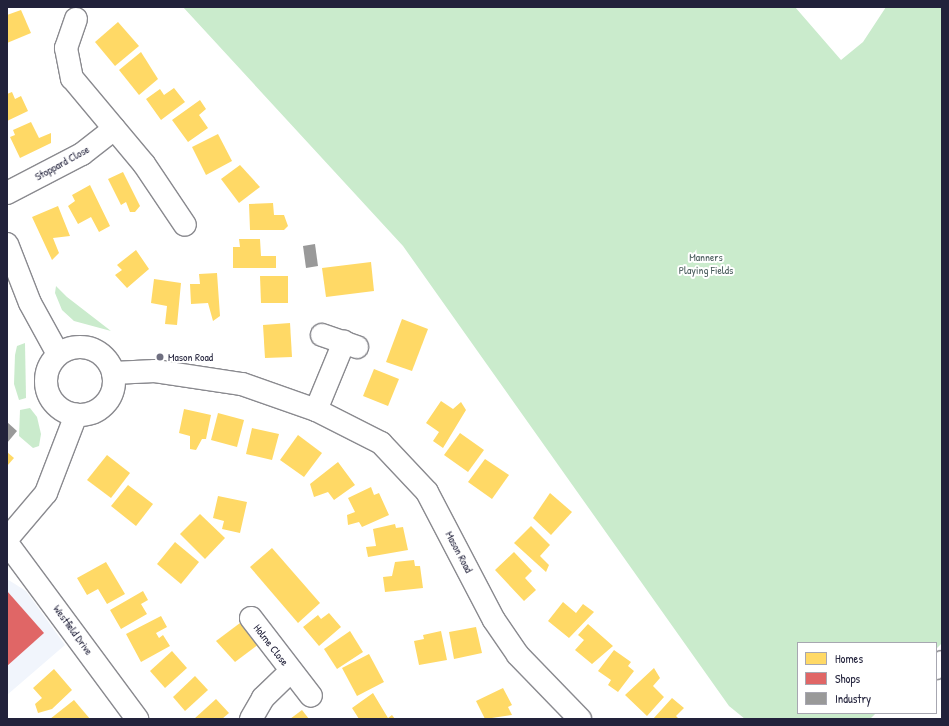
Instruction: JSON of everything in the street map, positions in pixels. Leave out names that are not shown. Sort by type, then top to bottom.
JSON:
[{"type":"street","points":[[76,19],[66,48],[68,65],[72,78],[144,164],[185,225]]},
{"type":"street","name":"Stoppard Close","points":[[7,193],[82,154],[114,129]]},
{"type":"street","points":[[7,244],[30,304],[58,354]]},
{"type":"street","points":[[316,410],[350,344],[322,335]]},
{"type":"street","points":[[84,346],[108,360],[113,373],[110,398],[95,411],[76,415],[56,406],[49,396],[46,374],[58,354],[70,347],[84,346]]},
{"type":"street","name":"Mason Road","points":[[113,373],[155,371],[201,375],[242,384],[316,410],[381,443],[405,466],[427,492],[494,620],[518,656],[580,719]]},
{"type":"street","points":[[7,539],[46,493],[76,415]]},
{"type":"street","name":"Westfield Drive","points":[[7,542],[134,718]]},
{"type":"street","name":"Holme Close","points":[[251,618],[311,696]]},
{"type":"street","name":"Holme Close","points":[[251,719],[264,698],[292,671]]},
{"type":"shaded area","points":[[7,579],[26,591],[65,645],[7,695]]},
{"type":"green space","name":"Manners Playing Fields","points":[[183,7],[795,7],[841,60],[863,42],[886,7],[942,7],[942,643],[937,648],[937,642],[797,642],[797,714],[875,714],[870,719],[745,719],[729,706],[403,246]]},
{"type":"green space","points":[[56,286],[67,297],[111,331],[74,321],[62,310],[55,293]]},
{"type":"green space","points":[[25,343],[26,398],[19,400],[14,384],[15,355],[17,346]]},
{"type":"green space","points":[[30,408],[37,417],[41,434],[39,446],[33,448],[19,436],[20,410]]},
{"type":"building: Homes","points":[[21,10],[31,33],[7,43],[7,15]]},
{"type":"building: Homes","points":[[118,22],[139,46],[115,66],[95,42]]},
{"type":"building: Homes","points":[[141,52],[158,79],[139,95],[119,70]]},
{"type":"building: Homes","points":[[174,88],[185,102],[161,120],[146,99],[160,89],[164,95]]},
{"type":"building: Homes","points":[[12,92],[15,99],[21,96],[28,111],[7,121],[7,94]]},
{"type":"building: Homes","points":[[200,100],[206,109],[199,115],[208,128],[188,142],[172,120]]},
{"type":"building: Homes","points":[[31,122],[39,138],[51,133],[51,143],[20,158],[10,137],[15,135],[13,130]]},
{"type":"building: Homes","points":[[218,134],[232,161],[206,175],[192,147]]},
{"type":"building: Homes","points":[[240,165],[260,187],[239,203],[221,179]]},
{"type":"building: Homes","points":[[123,172],[140,206],[135,212],[130,212],[126,202],[121,205],[108,179]]},
{"type":"building: Homes","points":[[90,185],[110,226],[99,232],[91,217],[78,224],[68,206],[75,201],[72,195]]},
{"type":"building: Homes","points":[[273,203],[274,215],[284,215],[288,226],[284,230],[250,230],[249,204]]},
{"type":"building: Homes","points":[[58,206],[70,236],[53,238],[59,253],[52,260],[32,217]]},
{"type":"building: Homes","points":[[239,239],[260,239],[261,256],[276,256],[276,268],[233,268],[233,247],[240,247]]},
{"type":"building: Homes","points":[[136,250],[149,269],[127,288],[115,275],[122,270],[117,265]]},
{"type":"building: Homes","points":[[371,262],[374,291],[326,297],[322,268]]},
{"type":"building: Homes","points":[[217,273],[220,316],[213,321],[208,303],[191,304],[190,284],[200,284],[199,274]]},
{"type":"building: Homes","points":[[260,276],[288,276],[288,303],[261,303]]},
{"type":"building: Homes","points":[[154,279],[181,283],[177,325],[165,324],[167,306],[151,303]]},
{"type":"building: Homes","points":[[402,319],[428,329],[412,371],[386,362]]},
{"type":"building: Homes","points":[[290,323],[292,357],[265,358],[263,325]]},
{"type":"building: Homes","points":[[374,369],[399,379],[388,406],[363,396]]},
{"type":"building: Homes","points":[[441,401],[453,409],[461,402],[466,410],[443,448],[433,441],[439,432],[426,423]]},
{"type":"building: Homes","points":[[184,409],[211,415],[206,439],[202,439],[196,450],[190,449],[190,436],[179,433]]},
{"type":"building: Homes","points":[[218,413],[244,420],[237,447],[211,440]]},
{"type":"building: Homes","points":[[252,428],[279,434],[272,460],[246,454]]},
{"type":"building: Homes","points":[[460,433],[484,450],[468,472],[444,455]]},
{"type":"building: Homes","points":[[298,435],[322,453],[304,477],[280,460]]},
{"type":"building: Homes","points":[[7,452],[14,458],[7,466]]},
{"type":"building: Homes","points":[[107,455],[130,473],[111,498],[87,480]]},
{"type":"building: Homes","points":[[485,459],[509,475],[492,499],[468,482]]},
{"type":"building: Homes","points":[[338,462],[355,485],[334,500],[328,492],[314,497],[310,484]]},
{"type":"building: Homes","points":[[128,485],[153,504],[136,526],[111,506]]},
{"type":"building: Homes","points":[[371,487],[374,495],[379,493],[389,515],[362,527],[359,522],[348,525],[347,515],[355,512],[348,498]]},
{"type":"building: Homes","points":[[550,493],[572,512],[551,535],[533,518]]},
{"type":"building: Homes","points":[[218,496],[247,502],[240,533],[222,529],[224,521],[213,518]]},
{"type":"building: Homes","points":[[200,514],[225,538],[205,559],[180,534]]},
{"type":"building: Homes","points":[[395,524],[396,528],[403,527],[408,550],[368,557],[366,547],[376,546],[373,529]]},
{"type":"building: Homes","points":[[531,526],[550,545],[540,556],[549,565],[546,572],[514,543]]},
{"type":"building: Homes","points":[[175,542],[199,562],[181,584],[157,564]]},
{"type":"building: Homes","points":[[272,548],[320,603],[298,623],[250,567]]},
{"type":"building: Homes","points":[[514,552],[532,571],[525,578],[536,590],[524,601],[495,570]]},
{"type":"building: Homes","points":[[414,560],[415,566],[420,566],[423,588],[385,592],[383,577],[392,576],[395,562]]},
{"type":"building: Homes","points":[[106,562],[125,594],[107,604],[98,589],[87,595],[77,578]]},
{"type":"building: Homes","points":[[143,591],[148,600],[141,604],[147,614],[121,629],[110,610]]},
{"type":"building: Homes","points":[[563,602],[576,613],[583,604],[594,612],[569,638],[548,621]]},
{"type":"building: Homes","points":[[329,613],[341,627],[319,646],[303,627],[318,615],[321,619]]},
{"type":"building: Homes","points":[[161,616],[167,627],[156,633],[159,638],[163,635],[170,646],[141,662],[126,634]]},
{"type":"building: Homes","points":[[240,623],[259,644],[235,662],[216,641]]},
{"type":"building: Homes","points":[[588,624],[613,646],[592,664],[575,650],[584,640],[578,635]]},
{"type":"building: Homes","points":[[476,627],[482,653],[454,659],[449,632]]},
{"type":"building: Homes","points":[[350,631],[363,652],[337,669],[324,649]]},
{"type":"building: Homes","points":[[441,631],[447,660],[419,665],[414,641],[424,639],[423,635]]},
{"type":"building: Homes","points":[[614,650],[631,662],[628,666],[634,671],[618,692],[608,685],[611,680],[598,671]]},
{"type":"building: Homes","points":[[172,651],[187,668],[165,688],[150,671]]},
{"type":"building: Homes","points":[[369,654],[384,682],[357,696],[342,668]]},
{"type":"building: Homes","points":[[654,668],[660,678],[653,686],[664,697],[647,716],[625,695]]},
{"type":"building: Homes","points":[[54,669],[72,690],[52,709],[38,713],[35,704],[42,698],[33,688]]},
{"type":"building: Homes","points":[[195,676],[208,690],[185,711],[173,697]]},
{"type":"building: Homes","points":[[503,688],[512,705],[508,707],[512,715],[485,719],[476,701]]},
{"type":"building: Homes","points":[[373,693],[388,718],[392,715],[395,719],[359,719],[352,708]]},
{"type":"building: Homes","points":[[672,698],[684,708],[676,716],[679,719],[653,719]]},
{"type":"building: Homes","points":[[216,699],[229,713],[222,719],[194,719]]},
{"type":"building: Homes","points":[[74,700],[90,719],[50,719]]},
{"type":"building: Homes","points":[[302,710],[309,719],[290,719]]},
{"type":"building: Shops","points":[[7,591],[44,633],[7,666]]},
{"type":"building: Industry","points":[[315,244],[318,266],[306,268],[303,246]]},
{"type":"building: Industry","points":[[7,422],[17,431],[7,443]]},
{"type":"place","name":"Mason Road","points":[[160,357]]}]
